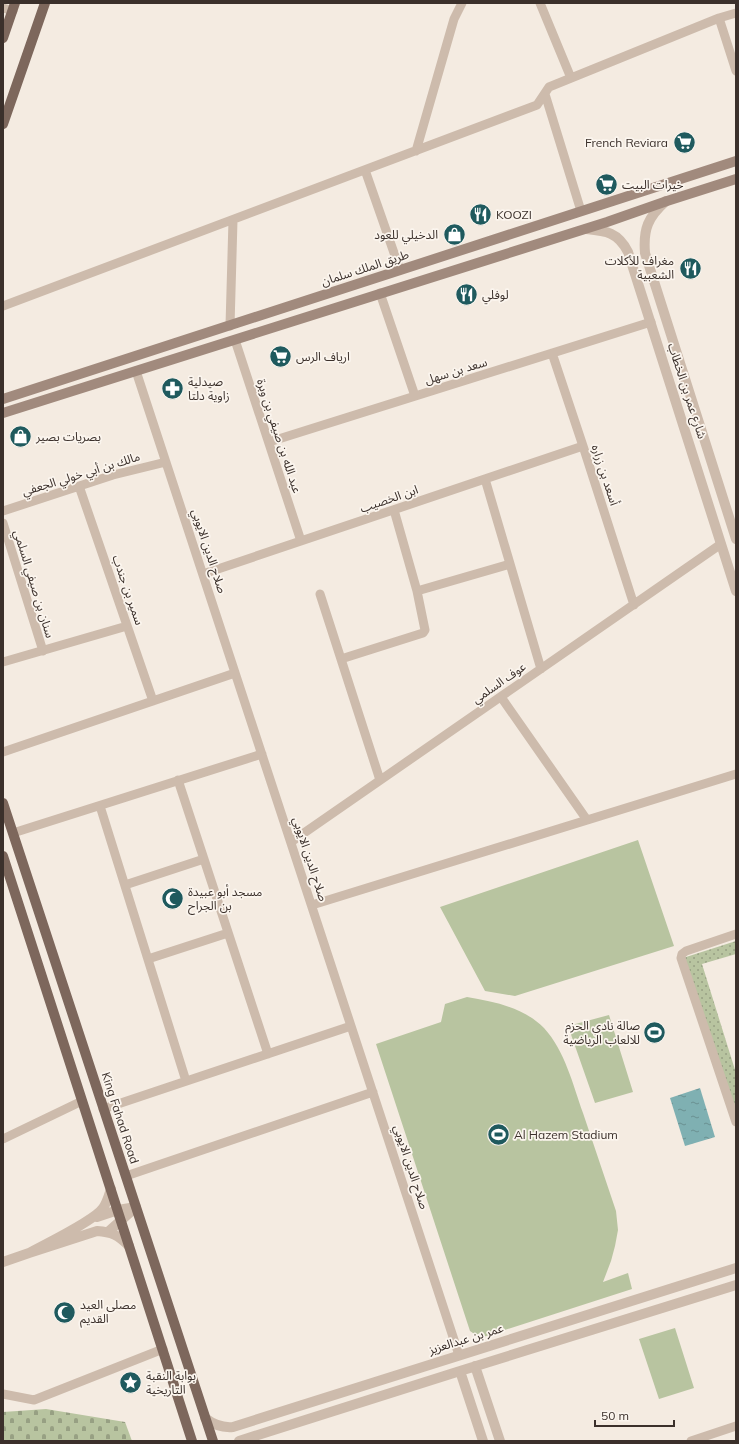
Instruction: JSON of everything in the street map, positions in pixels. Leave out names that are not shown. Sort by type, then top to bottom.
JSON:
[{"type":"main road","points":[[3,124],[45,3]]},
{"type":"main road","points":[[3,38],[10,7]]},
{"type":"main road","name":"طريق الملك سلمان","points":[[3,399],[736,161]]},
{"type":"main road","points":[[3,413],[584,229],[736,179]]},
{"type":"main road","name":"King Fahad Road","points":[[3,803],[213,1441]]},
{"type":"main road","points":[[3,856],[7,882],[82,1101],[192,1441]]},
{"type":"street","points":[[416,151],[454,19],[462,3]]},
{"type":"street","points":[[540,3],[571,78]]},
{"type":"street","points":[[3,306],[537,106],[550,87],[719,18],[736,13]]},
{"type":"street","points":[[719,18],[736,71]]},
{"type":"street","points":[[545,94],[581,211]]},
{"type":"street","points":[[366,170],[400,270]]},
{"type":"street","name":"شارع عمر بن الخطاب","points":[[667,201],[658,209],[648,223],[645,231],[645,253],[736,540]]},
{"type":"street","points":[[230,326],[233,220]]},
{"type":"street","name":"شارع عمر بن الخطاب","points":[[584,229],[600,230],[610,233],[618,238],[624,244],[631,259],[736,591]]},
{"type":"street","points":[[380,294],[414,396]]},
{"type":"street","name":"سعد بن سهل","points":[[269,442],[651,322]]},
{"type":"street","name":"عبد الله بن صيفي بن وبرة","points":[[235,340],[301,541]]},
{"type":"street","name":"أسعد بن زراره","points":[[552,353],[634,605]]},
{"type":"street","name":"صلاح الدين الايوبي","points":[[136,371],[459,1355]]},
{"type":"street","name":"ابن الخصيب","points":[[203,574],[583,446]]},
{"type":"street","name":"مالك بن أبي خولي الجعفي","points":[[3,510],[113,475],[166,462]]},
{"type":"street","points":[[485,479],[541,669]]},
{"type":"street","name":"سمير بن جندب","points":[[79,486],[153,701]]},
{"type":"street","points":[[341,659],[423,633],[425,630],[417,591],[394,510]]},
{"type":"street","name":"سنان بن صيفي السلمي","points":[[3,523],[43,651]]},
{"type":"street","name":"عوف السلمي","points":[[291,842],[721,544]]},
{"type":"street","points":[[417,591],[510,564]]},
{"type":"street","points":[[320,594],[380,780]]},
{"type":"street","points":[[3,662],[127,626]]},
{"type":"street","points":[[3,752],[235,673]]},
{"type":"street","points":[[501,697],[587,820]]},
{"type":"street","points":[[13,833],[262,754]]},
{"type":"street","points":[[312,905],[736,774]]},
{"type":"street","points":[[178,780],[268,1054]]},
{"type":"street","points":[[100,806],[186,1081]]},
{"type":"street","points":[[125,885],[204,859]]},
{"type":"street","points":[[148,959],[228,933]]},
{"type":"street","points":[[736,934],[686,950],[682,954],[681,958],[736,1122]]},
{"type":"street","points":[[104,1109],[351,1026]]},
{"type":"street","points":[[126,1176],[373,1092]]},
{"type":"street","points":[[3,1139],[82,1101]]},
{"type":"street","points":[[92,1218],[102,1209],[108,1199],[110,1188]]},
{"type":"street","points":[[29,1253],[92,1218],[118,1210],[136,1207]]},
{"type":"street","points":[[108,1232],[136,1207]]},
{"type":"street","points":[[3,1262],[97,1231],[108,1232],[116,1235],[129,1246]]},
{"type":"street","name":"عمر بن عبدالعزيز","points":[[205,1418],[218,1426],[233,1426],[736,1268]]},
{"type":"street","points":[[239,1441],[736,1285]]},
{"type":"street","points":[[3,1394],[34,1400],[162,1349]]},
{"type":"street","points":[[475,1366],[500,1441]]},
{"type":"street","points":[[460,1371],[483,1441]]},
{"type":"street","points":[[691,1441],[736,1426]]},
{"type":"green space","points":[[638,840],[674,946],[515,996],[485,991],[440,907]]},
{"type":"green space","points":[[736,941],[736,954],[702,964],[736,1073],[736,1126],[683,958]]},
{"type":"green space","name":"Al Hazem Stadium","points":[[467,997],[498,1003],[518,1010],[536,1021],[544,1028],[558,1047],[572,1080],[616,1211],[618,1230],[611,1261],[603,1282],[628,1273],[632,1289],[480,1338],[470,1331],[376,1044],[441,1022],[445,1004]]},
{"type":"green space","points":[[609,1015],[633,1092],[595,1103],[568,1026]]},
{"type":"green space","points":[[675,1328],[694,1388],[659,1399],[639,1339]]},
{"type":"green space","points":[[46,1409],[125,1422],[132,1441],[3,1441],[3,1412]]},
{"type":"water","points":[[700,1088],[715,1137],[685,1146],[670,1098]]},
{"type":"place","name":"French Reviara","points":[[684,143]]},
{"type":"place","name":"خيرات البيت","points":[[607,185]]},
{"type":"place","name":"KOOZI","points":[[481,215]]},
{"type":"place","name":"الدخيلي للعود","points":[[454,235]]},
{"type":"place","name":"مغراف للأكلات الشعبية","points":[[690,268]]},
{"type":"place","name":"لوفلي","points":[[467,295]]},
{"type":"place","name":"ارياف الرس","points":[[280,357]]},
{"type":"place","name":"صيدلية زاوية دلتا","points":[[173,389]]},
{"type":"place","name":"بصريات بصير","points":[[21,437]]},
{"type":"place","name":"مسجد أبو عبيدة بن الجراح","points":[[172,899]]},
{"type":"place","name":"صالة نادي الحزم للالعاب الرياضية","points":[[655,1033]]},
{"type":"place","name":"Al Hazem Stadium","points":[[498,1135]]},
{"type":"place","name":"مصلى العيد القديم","points":[[65,1312]]},
{"type":"place","name":"بوابة النقبة التاريخية","points":[[130,1383]]}]
